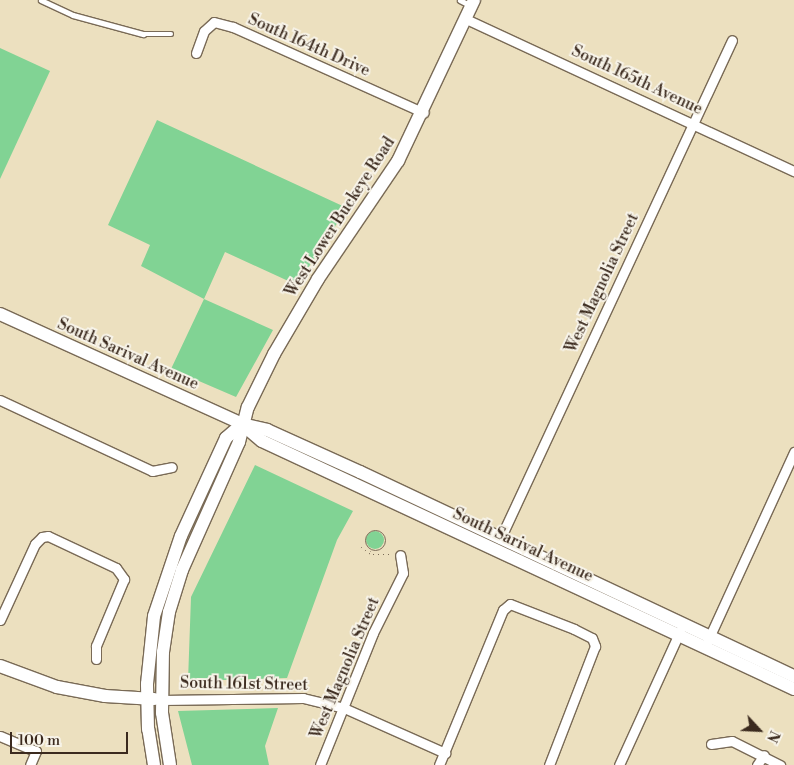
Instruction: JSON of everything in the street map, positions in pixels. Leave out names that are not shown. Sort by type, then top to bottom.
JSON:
[{"type":"main road","name":"West Lower Buckeye Road","points":[[242,424],[260,382],[294,317],[388,177],[424,113],[466,19],[469,2]]},
{"type":"main road","name":"South Sarival Avenue","points":[[0,314],[242,424],[275,434],[679,636],[794,689]]},
{"type":"main road","points":[[170,765],[154,699],[148,660],[154,616],[169,565],[226,438],[242,424]]},
{"type":"main road","name":"South Sarival Avenue","points":[[497,544],[677,622],[794,676]]},
{"type":"main road","points":[[0,666],[57,687],[154,699]]},
{"type":"main road","points":[[154,699],[154,765]]},
{"type":"street","name":"South 165th Avenue","points":[[466,19],[794,170]]},
{"type":"street","name":"South 164th Drive","points":[[196,53],[204,31],[214,22],[233,27],[424,113]]},
{"type":"street","name":"West Magnolia Street","points":[[497,544],[732,40]]},
{"type":"street","points":[[0,400],[152,471],[172,467]]},
{"type":"street","points":[[711,651],[708,636],[794,452]]},
{"type":"street","points":[[0,620],[35,544],[42,537],[48,536],[116,568],[124,579],[96,646],[96,659]]},
{"type":"street","name":"West Magnolia Street","points":[[320,765],[373,632],[403,573],[400,555]]},
{"type":"street","points":[[439,765],[503,610],[510,604],[519,605],[592,638],[595,646],[549,765]]},
{"type":"street","points":[[619,765],[679,636],[677,622]]},
{"type":"street","name":"South 161st Street","points":[[154,699],[303,698],[344,708],[445,753]]},
{"type":"street","points":[[0,736],[36,751],[30,765]]},
{"type":"street","points":[[711,744],[732,741],[764,754],[780,765]]},
{"type":"street","points":[[757,765],[764,754]]},
{"type":"lane","points":[[41,0],[73,15],[144,34],[171,34]]},
{"type":"path","points":[[378,530],[383,534],[384,544],[377,550],[371,550],[365,538],[371,531],[378,530]]},
{"type":"path","points":[[361,547],[369,554],[400,555]]},
{"type":"path","points":[[369,554],[371,550]]},
{"type":"green space","points":[[0,48],[50,71],[0,179]]},
{"type":"green space","points":[[157,120],[347,208],[297,285],[225,252],[204,299],[141,266],[150,245],[108,225]]},
{"type":"green space","points":[[204,299],[273,330],[236,397],[171,369]]},
{"type":"green space","points":[[255,465],[353,511],[337,540],[287,678],[188,681],[191,597]]},
{"type":"green space","points":[[375,531],[381,534],[384,540],[381,546],[375,549],[369,546],[366,540],[369,534]]},
{"type":"green space","points":[[278,708],[265,746],[269,765],[192,765],[178,711]]}]
